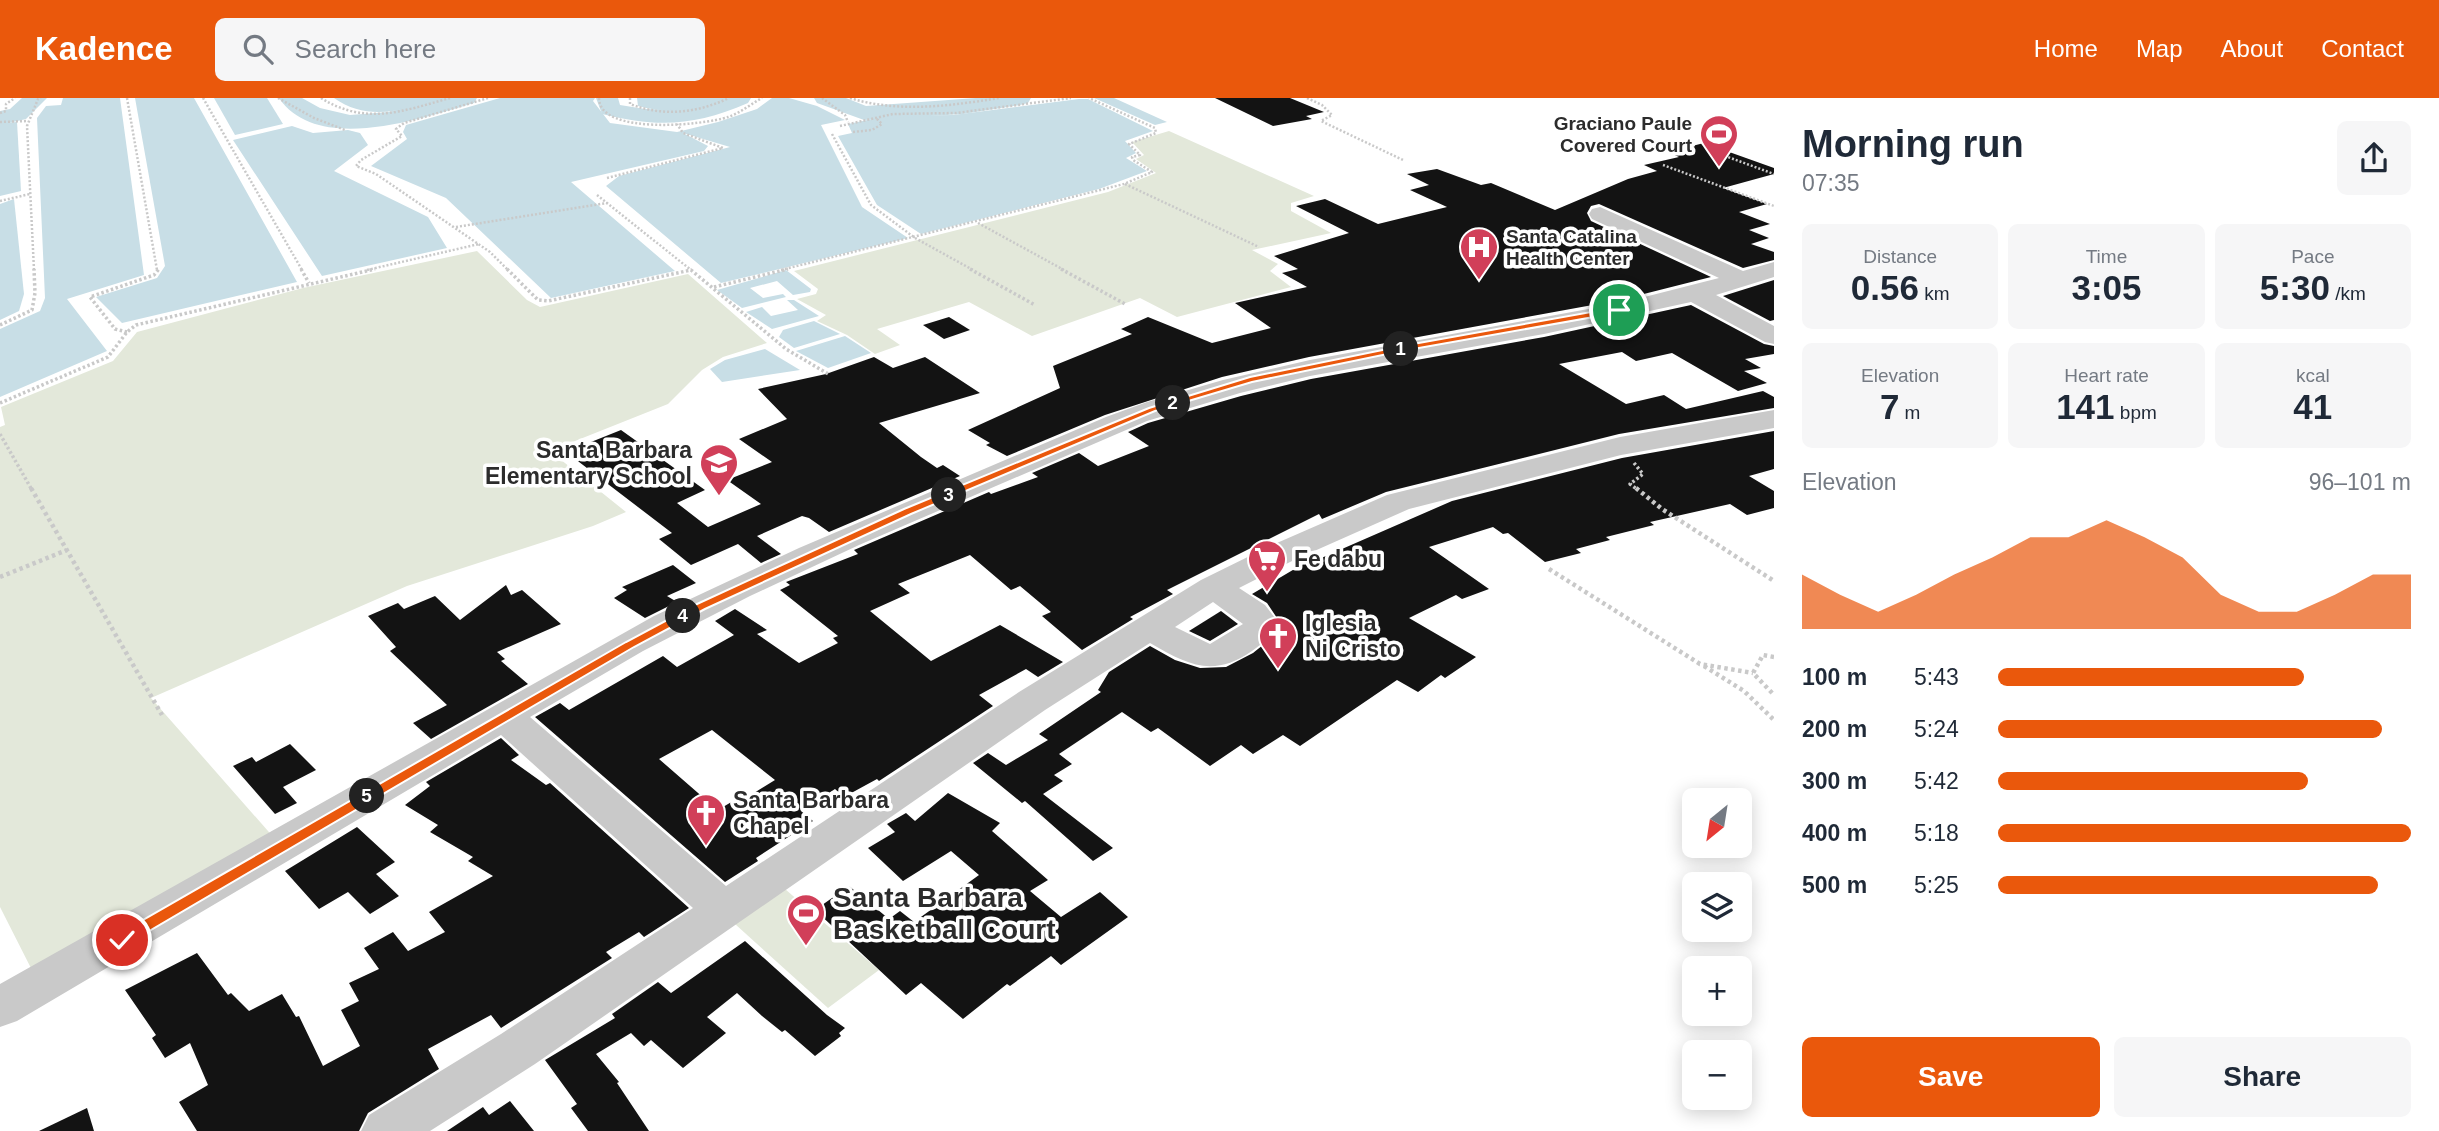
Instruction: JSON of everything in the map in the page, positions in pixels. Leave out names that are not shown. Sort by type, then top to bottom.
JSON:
[{"type":"street","points":[[1600,214],[1743,280]]},
{"type":"street","points":[[0,1007],[133,933],[504,716],[701,606],[907,511],[1152,410],[1250,380],[1402,349],[1569,321],[1695,293],[1774,269]]},
{"type":"street","points":[[1695,293],[1774,336]]},
{"type":"street","points":[[387,1131],[517,1049],[1032,701],[1213,587],[1294,547],[1398,502],[1620,446],[1774,419]]},
{"type":"street","points":[[1149,627],[1194,652],[1210,656],[1223,654],[1258,630],[1261,622],[1253,613],[1213,587]]},
{"type":"street","points":[[504,716],[723,909]]},
{"type":"path","points":[[0,105],[15,98]]},
{"type":"path","points":[[0,324],[32,310],[35,293],[28,121],[38,99],[41,98]]},
{"type":"path","points":[[127,98],[159,268],[154,275],[90,297],[116,329],[127,332]]},
{"type":"path","points":[[203,98],[309,283]]},
{"type":"path","points":[[278,98],[345,131]]},
{"type":"path","points":[[321,98],[342,109],[367,116],[383,116],[450,98]]},
{"type":"path","points":[[488,98],[404,123],[396,129],[402,136],[361,160],[356,166],[376,174],[479,244],[538,300],[548,301],[691,270]]},
{"type":"path","points":[[599,98],[598,104],[609,116],[629,123],[677,124],[728,117],[762,98]]},
{"type":"path","points":[[631,98],[630,104],[646,111],[676,112],[713,107],[729,98]]},
{"type":"path","points":[[822,98],[845,115],[848,122]]},
{"type":"path","points":[[850,98],[863,104],[909,105],[999,98]]},
{"type":"path","points":[[840,126],[848,122],[893,114],[956,113],[1070,98]]},
{"type":"path","points":[[714,287],[1124,184],[1152,173],[1133,160],[1132,157],[1140,155],[1129,141],[1156,133],[1157,130],[1089,98]]},
{"type":"path","points":[[1307,98],[1322,105],[1332,114],[1321,121],[1403,160]]},
{"type":"path","points":[[0,113],[6,111],[6,104]]},
{"type":"path","points":[[853,132],[868,132],[878,128],[882,124],[876,118]]},
{"type":"path","points":[[0,122],[28,121]]},
{"type":"path","points":[[607,178],[723,148],[682,133],[677,124]]},
{"type":"path","points":[[832,134],[871,205],[915,238],[1035,304]]},
{"type":"path","points":[[1717,153],[1774,174]]},
{"type":"path","points":[[1663,165],[1774,206]]},
{"type":"path","points":[[1124,184],[1259,247]]},
{"type":"path","points":[[0,201],[30,194]]},
{"type":"path","points":[[597,195],[714,287],[716,293],[786,349],[830,374]]},
{"type":"path","points":[[455,227],[607,203]]},
{"type":"path","points":[[977,222],[1125,304]]},
{"type":"path","points":[[0,403],[108,357],[127,332],[136,325],[479,244]]},
{"type":"path","points":[[0,434],[162,715]]},
{"type":"path","points":[[1620,446],[1643,474],[1630,484],[1662,509],[1774,581]]},
{"type":"path","points":[[0,578],[67,550]]},
{"type":"path","points":[[1549,569],[1744,691],[1774,720]]},
{"type":"path","points":[[1754,673],[1763,655],[1774,657]]},
{"type":"path","points":[[1700,664],[1754,673],[1774,695]]},
{"type":"shaded area","points":[[1169,131],[1314,196],[1291,203],[1291,211],[1331,233],[1252,250],[1278,264],[1270,271],[1291,287],[1177,317],[1140,298],[1032,336],[969,302],[877,329],[900,345],[875,354],[847,335],[817,321],[826,315],[797,299],[816,294],[818,289],[794,271],[1108,192],[1156,173],[1136,159],[1144,155],[1132,142]]},
{"type":"shaded area","points":[[477,251],[527,300],[540,307],[688,274],[767,343],[723,357],[702,370],[668,404],[550,451],[626,512],[593,526],[407,586],[151,698],[275,839],[38,982],[0,907],[0,427],[5,425],[1,407],[113,361],[137,332],[303,288]]},
{"type":"shaded area","name":"Santa Barbara Basketball Court","points":[[785,889],[879,970],[828,1008],[735,924]]},
{"type":"water","points":[[63,98],[120,98],[144,275],[67,299],[107,351],[0,397],[0,329],[40,311],[45,298],[37,118],[46,106],[61,105]]},
{"type":"water","points":[[135,98],[194,98],[297,282],[122,323],[96,297],[157,278],[165,266]]},
{"type":"water","points":[[214,98],[267,98],[283,124],[235,135]]},
{"type":"water","points":[[334,98],[444,98],[388,112],[374,112],[347,106]]},
{"type":"water","points":[[500,98],[595,98],[593,101],[610,123],[677,132],[757,109],[772,98],[789,98],[817,106],[845,120],[821,125],[862,207],[908,238],[721,283],[606,186],[619,176],[730,147],[683,133],[708,146],[704,151],[571,182],[675,271],[551,298],[446,198],[371,166],[407,139],[403,132],[406,125]]},
{"type":"water","points":[[637,98],[724,98],[693,109],[671,111],[638,106]]},
{"type":"water","points":[[1094,98],[1114,98],[1167,122],[1155,125]]},
{"type":"water","points":[[1088,99],[1153,131],[1125,141],[1136,153],[1126,158],[1147,171],[1099,189],[921,234],[877,205],[838,136],[852,133],[848,124],[887,116],[953,115]]},
{"type":"water","points":[[17,122],[21,191],[0,196],[0,123]]},
{"type":"water","points":[[292,126],[313,133],[348,130],[360,133],[368,145],[334,171],[428,217],[447,248],[322,276],[233,140]]},
{"type":"water","points":[[14,199],[24,294],[19,311],[0,320],[0,204]]},
{"type":"water","points":[[786,270],[811,289],[810,292],[793,295],[777,281],[750,288],[763,298],[783,294],[786,297],[742,308],[717,290]]},
{"type":"water","points":[[787,300],[794,300],[819,316],[772,329],[746,312],[762,307],[771,316],[798,310]]},
{"type":"water","points":[[814,321],[840,334],[794,348],[779,337],[783,330]]},
{"type":"water","points":[[845,336],[871,353],[828,368],[796,351]]},
{"type":"water","points":[[765,349],[800,370],[722,382],[710,369],[725,360]]},
{"type":"building","points":[[1215,98],[1290,98],[1324,112],[1306,116],[1312,119],[1273,126]]},
{"type":"building","points":[[1704,143],[1774,168],[1774,174],[1723,188],[1767,204],[1739,212],[1770,224],[1749,230],[1769,238],[1751,244],[1774,252],[1774,260],[1743,268],[1599,204],[1591,206],[1587,213],[1591,221],[1711,277],[1620,300],[1309,357],[1222,377],[1105,415],[1007,456],[986,445],[990,443],[968,430],[1060,388],[1053,366],[1132,334],[1121,329],[1148,317],[1212,343],[1271,328],[1235,303],[1307,287],[1282,273],[1298,269],[1274,256],[1349,233],[1296,206],[1325,199],[1378,224],[1447,207],[1410,190],[1429,185],[1407,174],[1437,169],[1481,185],[1491,183],[1555,210],[1628,179],[1657,171],[1644,165],[1679,157],[1668,152]]},
{"type":"building","points":[[1774,280],[1774,320],[1770,321],[1723,296]]},
{"type":"building","points":[[1691,305],[1764,344],[1774,346],[1774,354],[1745,359],[1761,368],[1744,371],[1767,383],[1738,391],[1672,353],[1636,361],[1622,352],[1559,364],[1626,404],[1664,395],[1686,409],[1763,391],[1774,397],[1774,408],[1619,434],[1386,492],[1322,519],[1319,514],[1167,590],[1173,594],[1130,617],[1133,619],[1082,650],[1042,616],[1051,612],[1020,586],[1011,590],[970,555],[898,584],[910,593],[870,611],[931,661],[1000,625],[1063,662],[1038,677],[1026,669],[979,695],[993,706],[879,781],[877,779],[844,797],[835,789],[801,811],[813,821],[725,882],[535,717],[560,703],[569,710],[663,656],[677,667],[734,635],[715,621],[735,609],[767,630],[757,634],[799,663],[838,643],[833,638],[838,636],[780,590],[790,585],[786,582],[858,554],[854,550],[989,492],[991,494],[1038,477],[1032,473],[1079,453],[1098,466],[1149,446],[1128,432],[1148,423],[1311,379],[1544,337]],"holes":[[[712,730],[775,780],[736,804],[733,801],[723,807],[718,803],[713,806],[659,759]]]},
{"type":"building","points":[[949,317],[970,330],[944,339],[923,325]]},
{"type":"building","points":[[874,357],[893,368],[925,357],[980,393],[879,423],[937,468],[943,465],[960,476],[829,532],[802,516],[757,536],[781,554],[761,563],[738,544],[691,565],[659,539],[672,533],[566,452],[621,430],[705,490],[677,503],[708,527],[761,504],[727,480],[772,462],[739,439],[787,419],[758,389],[826,374]]},
{"type":"building","points":[[1774,431],[1774,469],[1749,476],[1774,491],[1774,508],[1747,515],[1730,504],[1650,522],[1654,525],[1606,537],[1610,540],[1576,549],[1581,553],[1545,562],[1508,533],[1503,534],[1493,527],[1429,547],[1489,589],[1462,599],[1456,595],[1409,618],[1476,657],[1445,678],[1441,675],[1418,692],[1397,680],[1300,746],[1283,735],[1253,754],[1241,745],[1210,766],[1158,728],[1151,732],[1122,712],[1059,754],[1072,764],[1054,775],[1063,781],[1043,794],[1113,848],[1093,861],[1025,801],[1022,803],[973,763],[988,753],[1006,765],[1048,740],[1039,734],[1101,692],[1098,690],[1109,672],[1150,646],[1175,660],[1200,668],[1226,667],[1253,653],[1273,637],[1281,624],[1267,603],[1252,594],[1303,564],[1301,560],[1312,555],[1319,559],[1452,501],[1622,458]]},
{"type":"building","points":[[673,565],[696,583],[667,596],[677,602],[645,618],[614,598],[627,590],[622,587]]},
{"type":"building","points":[[506,585],[511,595],[522,590],[561,624],[497,652],[505,659],[501,661],[528,684],[431,739],[413,723],[447,705],[390,651],[396,647],[368,616],[398,603],[404,609],[435,596],[460,620]]},
{"type":"building","points":[[1221,611],[1238,624],[1210,641],[1189,631]]},
{"type":"building","points":[[501,738],[519,755],[511,760],[546,785],[550,783],[689,908],[644,937],[639,932],[606,952],[612,958],[501,1028],[491,1015],[428,1049],[439,1069],[368,1113],[359,1131],[197,1131],[179,1102],[208,1085],[190,1043],[165,1058],[152,1038],[156,1035],[125,990],[197,953],[228,995],[231,993],[249,1011],[282,994],[296,1017],[299,1016],[323,1066],[360,1046],[341,1010],[359,1001],[349,983],[379,969],[364,948],[393,932],[408,951],[445,932],[429,912],[493,876],[468,861],[473,857],[430,832],[438,825],[405,805],[430,786],[426,782]]},
{"type":"building","points":[[290,744],[316,770],[283,787],[297,803],[275,814],[233,766],[252,757],[256,762]]},
{"type":"building","points":[[948,793],[1000,823],[992,831],[1048,880],[1030,891],[1061,917],[1100,892],[1128,917],[1061,965],[1051,956],[1010,986],[1007,984],[963,1019],[921,983],[906,995],[815,910],[849,886],[889,919],[900,911],[914,922],[979,875],[951,851],[903,881],[868,848],[895,832],[887,824],[906,813],[915,821]]},
{"type":"building","points":[[357,827],[395,862],[376,874],[399,896],[370,914],[348,892],[319,909],[285,871]]},
{"type":"building","points":[[745,941],[845,1028],[839,1033],[841,1036],[815,1056],[785,1030],[782,1032],[762,1016],[737,993],[707,1017],[726,1033],[683,1068],[651,1040],[644,1046],[631,1033],[596,1054],[619,1082],[617,1083],[649,1131],[588,1131],[571,1108],[577,1104],[545,1060],[615,1018],[612,1014],[658,982],[671,993]]},
{"type":"building","points":[[510,1101],[534,1131],[447,1131],[483,1107],[489,1115]]},
{"type":"building","points":[[87,1108],[94,1131],[39,1131]]},
{"type":"waterway","points":[[0,118],[18,114],[36,98]]},
{"type":"waterway","points":[[290,98],[312,113],[350,122],[369,122],[409,115],[466,98]]},
{"type":"waterway","points":[[607,98],[610,109],[661,117],[691,115],[740,98]]},
{"type":"waterway","points":[[825,98],[864,113],[963,107],[1020,98]]},
{"type":"place","name":"Graciano Paule Covered Court","points":[[1719,168]]},
{"type":"place","name":"Santa Catalina Health Center","points":[[1479,281]]},
{"type":"place","name":"Santa Barbara Elementary School","points":[[719,497]]},
{"type":"place","name":"Fe dabu","points":[[1267,593]]},
{"type":"place","name":"Iglesia Ni Cristo","points":[[1278,670]]},
{"type":"place","name":"Santa Barbara Chapel","points":[[706,847]]},
{"type":"place","name":"Santa Barbara Basketball Court","points":[[806,947]]},
{"type":"route","points":[[122,940],[630,644],[701,606],[907,511],[1001,475],[1152,410],[1250,380],[1402,349],[1619,310]]}]
